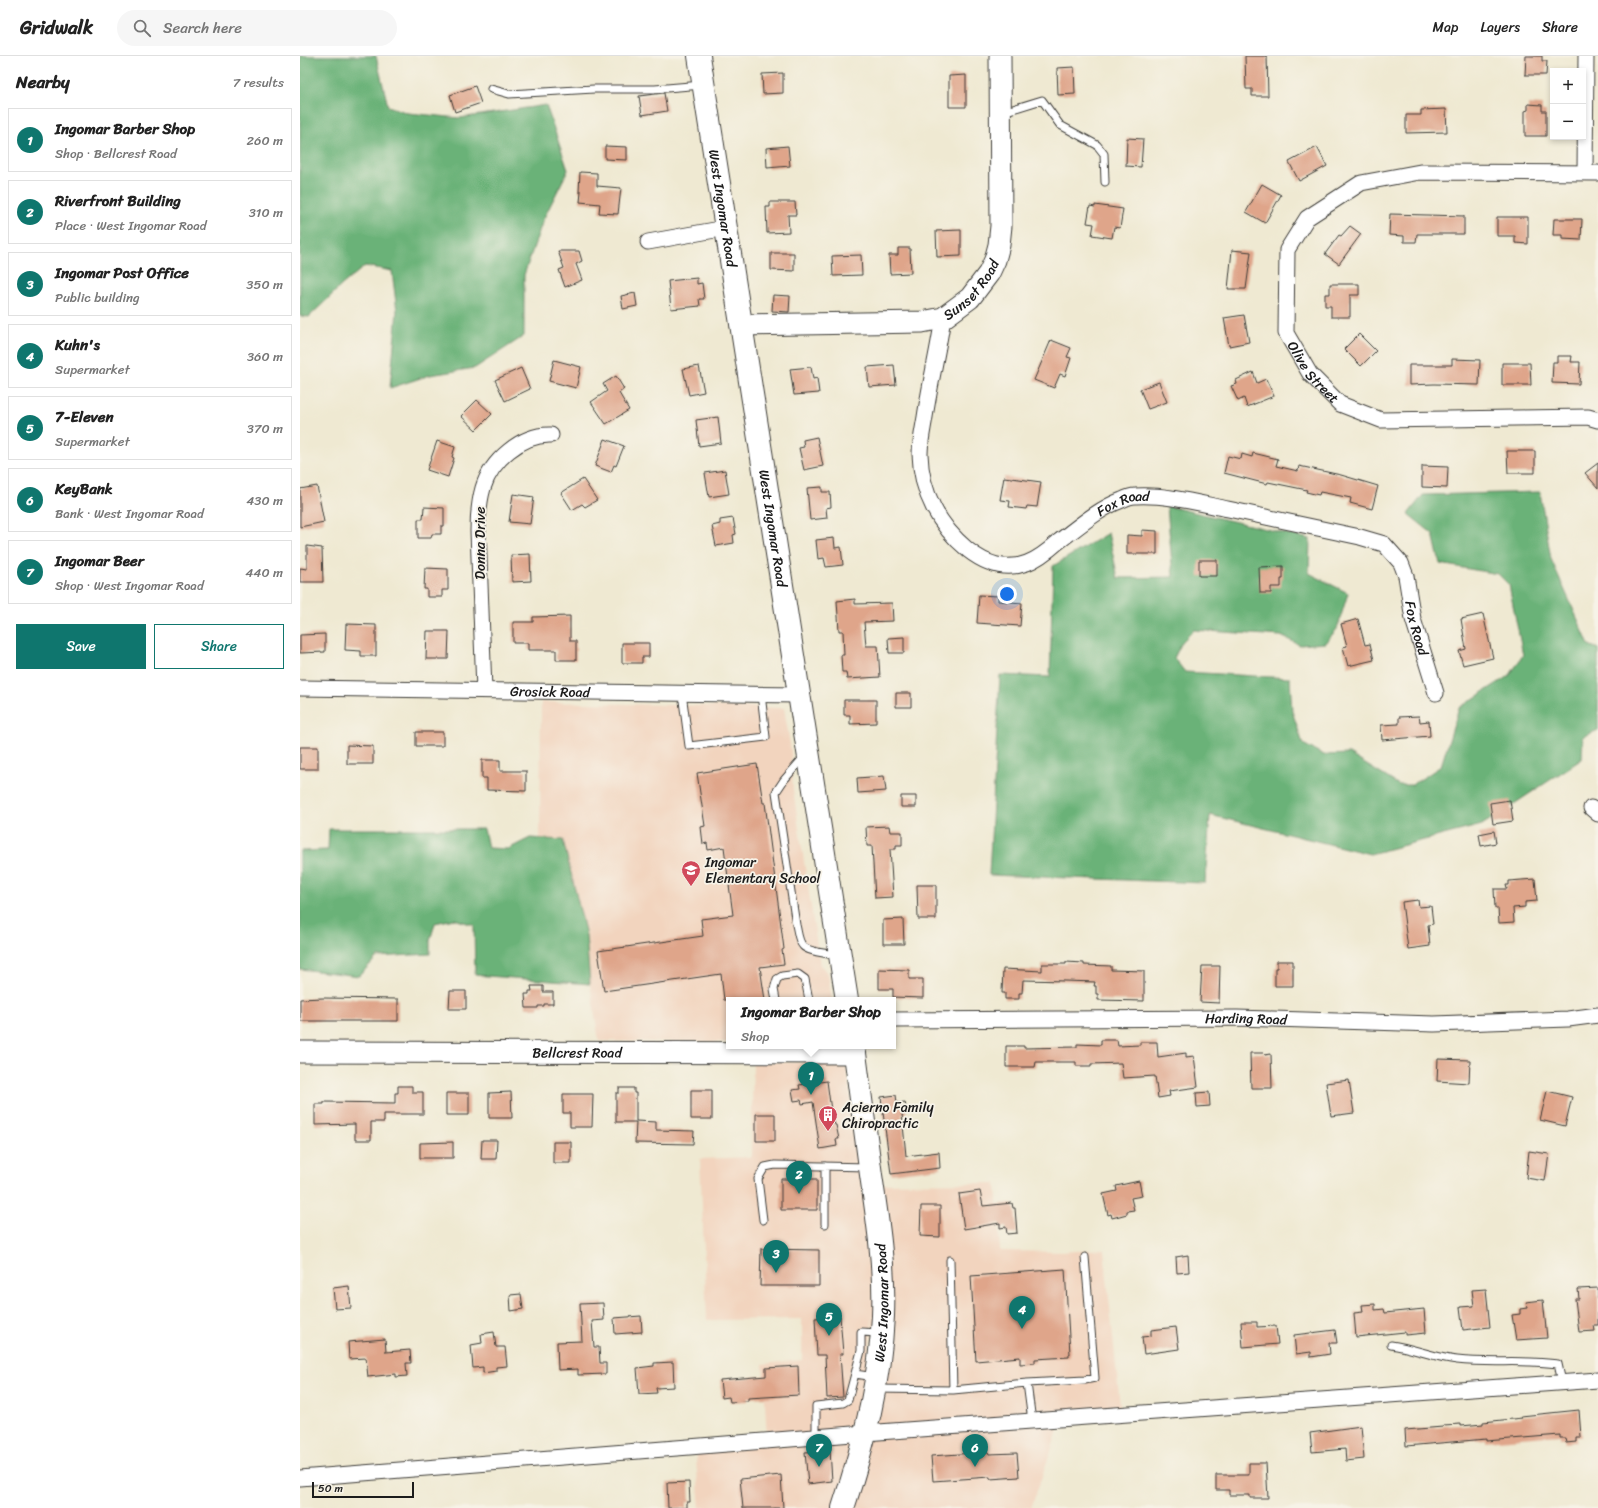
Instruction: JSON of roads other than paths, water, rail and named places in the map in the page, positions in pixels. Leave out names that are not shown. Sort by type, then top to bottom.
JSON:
[{"type":"main road","name":"West Ingomar Road","points":[[699,56],[847,997]]},
{"type":"main road","name":"West Ingomar Road","points":[[843,1508],[861,1454],[876,1383],[882,1332],[883,1297],[882,1260],[854,1049]]},
{"type":"street","name":"Sunset Road","points":[[741,325],[922,322],[943,318],[970,298],[989,273],[999,244],[1001,226],[1000,56]]},
{"type":"street","points":[[1586,56],[1592,172]]},
{"type":"street","name":"Olive Street","points":[[1592,172],[1420,172],[1361,183],[1308,218],[1287,250],[1286,333],[1310,374],[1340,404],[1382,420],[1588,417],[1598,420]]},
{"type":"street","points":[[648,242],[726,228]]},
{"type":"street","name":"Fox Road","points":[[943,318],[926,411],[920,454],[927,491],[938,518],[952,535],[971,552],[986,562],[1000,566],[1013,567],[1029,562],[1046,552],[1098,512],[1114,503],[1133,496],[1156,496],[1206,504],[1360,536],[1384,544],[1401,563],[1406,576],[1413,619],[1436,693]]},
{"type":"street","name":"Donna Drive","points":[[484,690],[478,531],[479,507],[482,492],[492,470],[509,451],[529,440],[544,435],[551,435]]},
{"type":"street","name":"Grosick Road","points":[[300,688],[799,695]]},
{"type":"street","name":"Harding Road","points":[[896,1020],[1237,1018],[1426,1024],[1568,1019],[1598,1015]]},
{"type":"street","name":"Bellcrest Road","points":[[300,1052],[854,1049]]},
{"type":"street","points":[[300,1478],[865,1433],[1598,1380]]},
{"type":"lane","points":[[491,89],[509,94],[594,89],[655,89],[704,85]]},
{"type":"lane","points":[[1000,113],[1042,100],[1060,125],[1097,145],[1104,154],[1105,182]]},
{"type":"lane","points":[[682,693],[689,746],[766,736],[761,694]]},
{"type":"lane","points":[[808,752],[784,780],[776,792],[795,917],[799,938],[803,946],[808,950],[840,956]]},
{"type":"lane","points":[[775,997],[774,989],[777,979],[782,976],[798,974],[805,979],[808,997]]},
{"type":"lane","points":[[763,1220],[758,1179],[765,1167],[775,1165],[870,1167]]},
{"type":"lane","points":[[825,1166],[826,1224]]},
{"type":"lane","points":[[855,1374],[876,1383],[953,1390],[1095,1378],[1085,1257]]},
{"type":"lane","points":[[950,1260],[953,1390]]},
{"type":"lane","points":[[816,1437],[816,1406],[843,1403],[848,1400],[860,1351],[861,1332],[882,1332]]},
{"type":"lane","points":[[1391,1345],[1401,1346],[1455,1360],[1492,1362],[1524,1361],[1558,1364],[1562,1382]]},
{"type":"lane","points":[[1027,1383],[1032,1421]]},
{"type":"place","name":"Ingomar Elementary School","points":[[691,887]]},
{"type":"place","name":"Ingomar Barber Shop","points":[[811,1095]]},
{"type":"place","name":"Acierno Family Chiropractic","points":[[828,1132]]},
{"type":"place","name":"Riverfront Building","points":[[799,1194]]},
{"type":"place","name":"Ingomar Post Office","points":[[776,1273]]},
{"type":"place","name":"Kuhn's","points":[[1022,1329]]},
{"type":"place","name":"7-Eleven","points":[[829,1336]]},
{"type":"place","name":"Ingomar Beer","points":[[819,1467]]},
{"type":"place","name":"KeyBank","points":[[975,1467]]}]
